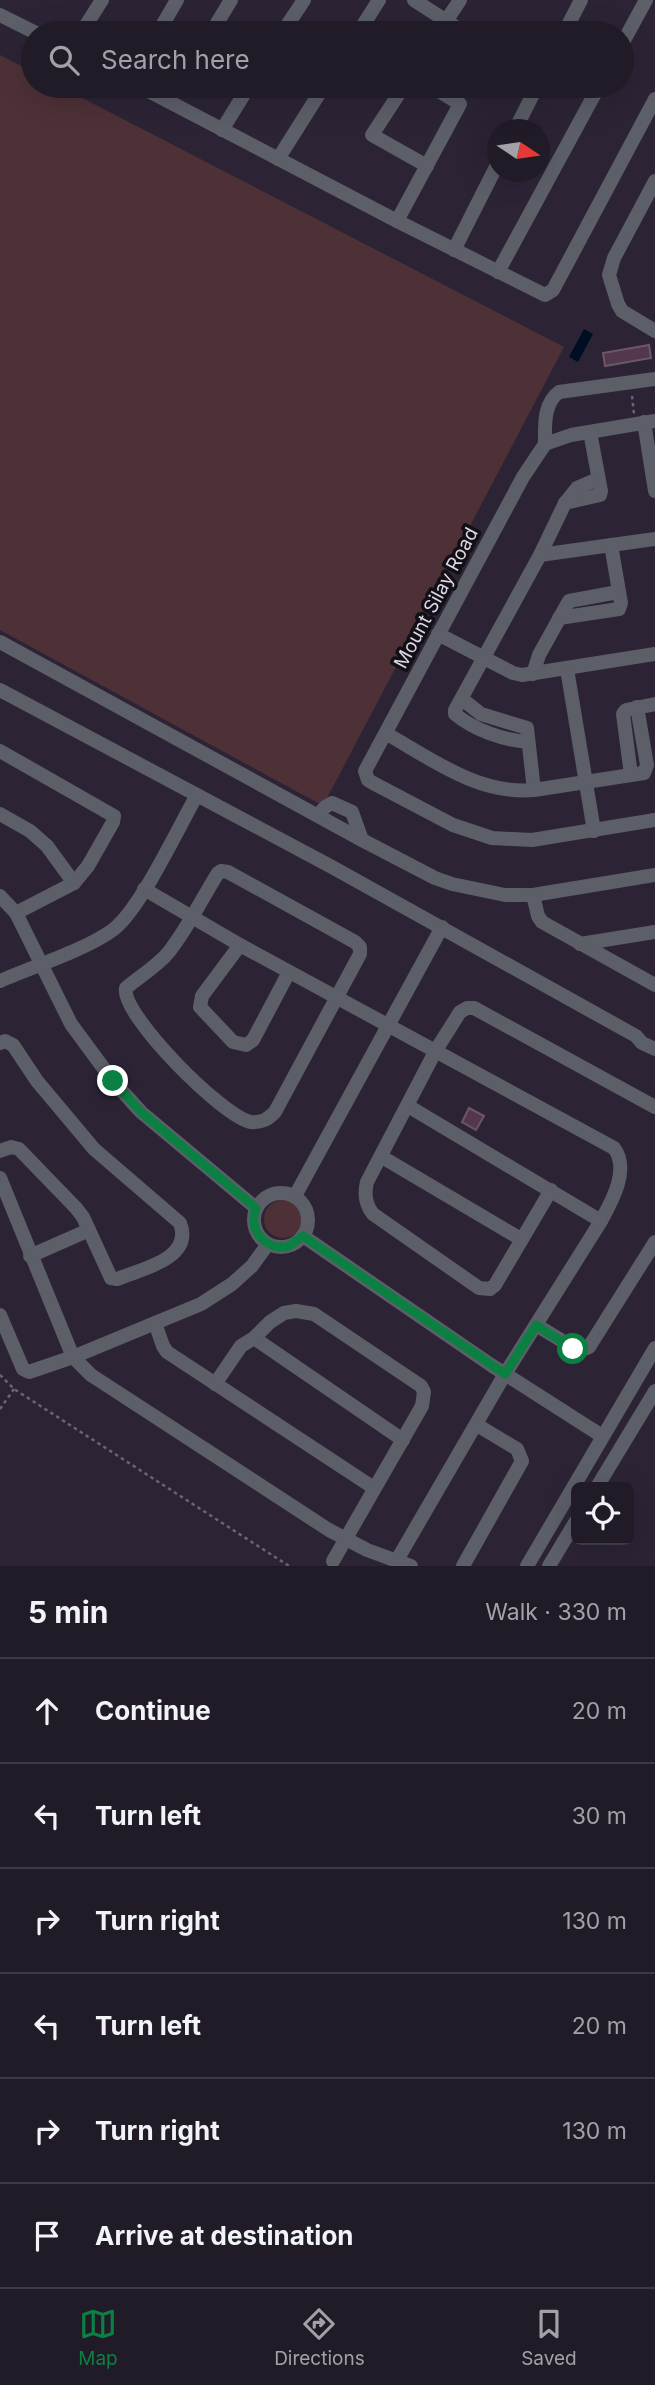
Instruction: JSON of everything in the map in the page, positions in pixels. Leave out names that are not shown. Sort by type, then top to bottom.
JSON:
[{"type":"street","points":[[89,21],[102,0]]},
{"type":"street","points":[[165,21],[177,0]]},
{"type":"street","points":[[218,21],[231,0]]},
{"type":"street","points":[[290,21],[304,0]]},
{"type":"street","points":[[366,21],[379,0]]},
{"type":"street","points":[[414,0],[436,21]]},
{"type":"street","points":[[446,21],[460,0]]},
{"type":"street","points":[[571,21],[582,0]]},
{"type":"street","points":[[634,22],[646,0]]},
{"type":"street","points":[[0,15],[21,26]]},
{"type":"street","points":[[162,98],[541,294],[548,294],[655,99]]},
{"type":"street","points":[[222,130],[242,98]]},
{"type":"street","points":[[278,159],[316,98]]},
{"type":"street","points":[[396,98],[372,135],[426,166]]},
{"type":"street","points":[[397,221],[460,103],[451,98]]},
{"type":"street","points":[[520,119],[531,98]]},
{"type":"street","points":[[498,272],[592,98]]},
{"type":"street","points":[[655,181],[614,258],[609,275],[622,312],[655,331]]},
{"type":"street","points":[[454,250],[488,182]]},
{"type":"street","points":[[646,422],[590,432],[545,444],[548,405],[555,394],[655,379]]},
{"type":"street","points":[[646,422],[655,446]]},
{"type":"street","points":[[646,422],[655,491]]},
{"type":"street","points":[[534,790],[527,728],[481,713],[462,699],[565,503],[598,497],[601,491],[590,432]]},
{"type":"street","name":"Mount Silay Road","points":[[545,444],[523,477],[365,771],[368,780],[373,783],[473,834],[520,840],[594,831]]},
{"type":"street","points":[[540,555],[655,539]]},
{"type":"street","points":[[533,674],[539,655],[559,618],[617,611],[621,603],[611,545]]},
{"type":"street","points":[[438,634],[513,673],[533,674],[655,654]]},
{"type":"street","points":[[0,642],[318,815],[332,803],[352,812],[362,840],[435,878],[505,895],[533,895],[655,875]]},
{"type":"street","points":[[567,668],[594,831],[655,820]]},
{"type":"street","points":[[0,690],[442,927],[655,1049]]},
{"type":"street","points":[[387,734],[457,774],[486,786],[516,792],[534,790],[631,775],[623,715],[626,710],[655,704]]},
{"type":"street","points":[[0,751],[114,816],[88,866],[74,883],[16,913]]},
{"type":"street","points":[[0,981],[98,939],[125,918],[197,796]]},
{"type":"street","points":[[0,814],[30,831],[47,846],[74,883]]},
{"type":"street","points":[[221,871],[360,947],[360,954],[338,997],[275,1112],[264,1121],[250,1122],[240,1118],[180,1068],[126,1002],[126,988],[145,975],[167,954],[221,871]]},
{"type":"street","points":[[144,889],[240,945],[614,1148],[619,1155],[621,1163],[618,1180],[612,1201],[601,1222],[505,1374],[397,1560]]},
{"type":"street","points":[[533,895],[542,922],[655,985]]},
{"type":"street","points":[[0,896],[16,913],[71,1024],[113,1081],[150,1120],[256,1208]]},
{"type":"street","points":[[295,1196],[442,927]]},
{"type":"street","points":[[580,944],[655,932]]},
{"type":"street","points":[[240,945],[202,996],[200,1003],[200,1007],[233,1042],[246,1045],[253,1040],[289,972]]},
{"type":"street","points":[[551,1190],[495,1285],[490,1289],[479,1288],[368,1208],[365,1188],[456,1016],[467,1008],[474,1008],[655,1107]]},
{"type":"street","points":[[0,1043],[5,1041],[13,1045],[37,1081],[94,1149],[180,1223],[183,1239],[181,1246],[167,1258],[113,1279],[76,1208],[19,1149],[11,1147],[0,1151]]},
{"type":"street","points":[[408,1106],[601,1222]]},
{"type":"street","points":[[382,1157],[521,1239]]},
{"type":"street","points":[[0,1178],[73,1357],[91,1376],[345,1539],[411,1566]]},
{"type":"street","points":[[281,1192],[295,1196],[307,1211],[308,1224],[303,1236],[287,1247],[268,1244],[256,1231],[256,1208],[261,1201],[273,1194],[281,1192]]},
{"type":"street","points":[[30,1256],[89,1230]]},
{"type":"street","points":[[303,1236],[505,1374],[602,1436]]},
{"type":"street","points":[[536,1325],[579,1351],[589,1347],[655,1242]]},
{"type":"street","points":[[0,1315],[26,1372],[73,1357],[218,1294],[252,1266],[268,1244]]},
{"type":"street","points":[[215,1384],[241,1346],[284,1313],[296,1311],[314,1314],[421,1385],[424,1399],[333,1561]]},
{"type":"street","points":[[155,1323],[167,1352],[374,1488]]},
{"type":"street","points":[[254,1338],[403,1440]]},
{"type":"street","points":[[527,1566],[655,1349]]},
{"type":"street","points":[[600,1482],[655,1391]]},
{"type":"street","points":[[463,1566],[522,1461],[517,1449],[477,1425]]},
{"type":"street","points":[[549,1566],[571,1529]]},
{"type":"path","points":[[631,383],[646,422]]},
{"type":"path","points":[[0,1375],[14,1389],[289,1566]]},
{"type":"path","points":[[0,1409],[14,1389]]},
{"type":"shaded area","points":[[0,55],[21,66],[21,98],[82,98],[564,347],[325,802],[318,803],[0,630]]},
{"type":"shaded area","points":[[283,1200],[297,1205],[302,1219],[297,1233],[283,1238],[269,1233],[264,1219],[269,1205]]},
{"type":"water","points":[[584,329],[593,334],[578,362],[569,357]]},
{"type":"building","points":[[649,345],[651,358],[605,366],[603,353]]},
{"type":"building","points":[[469,1108],[484,1116],[476,1130],[462,1122]]},
{"type":"route","points":[[113,1081],[141,1112],[168,1136],[256,1208],[256,1231],[268,1244],[287,1247],[303,1236],[505,1374],[536,1325],[573,1349]]}]
